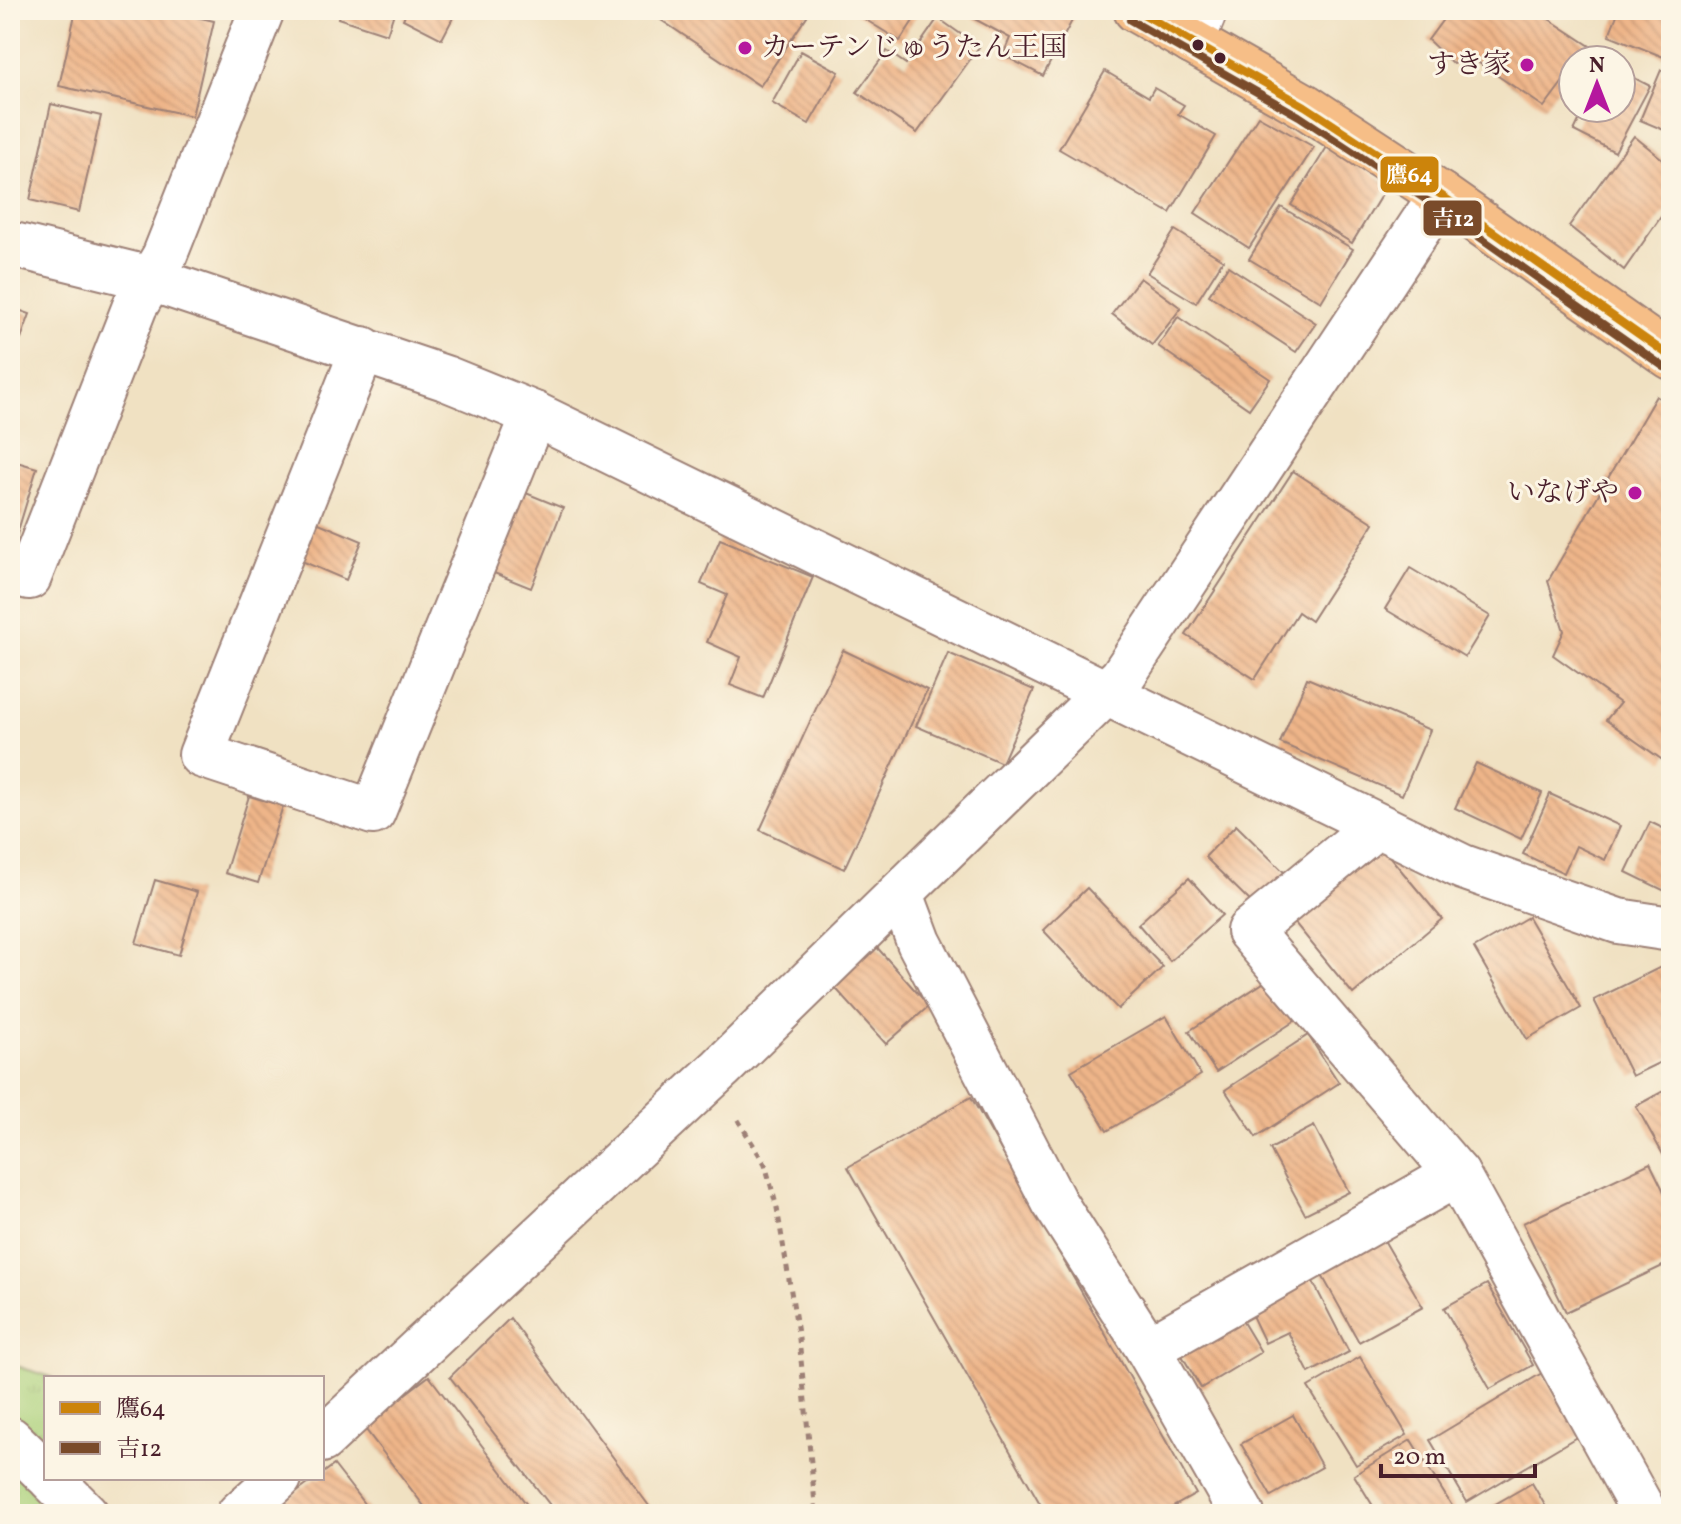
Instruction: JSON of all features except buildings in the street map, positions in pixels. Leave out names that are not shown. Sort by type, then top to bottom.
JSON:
[{"type":"main road","points":[[1136,10],[1199,26],[1305,106],[1441,195],[1671,357]]},
{"type":"street","points":[[10,571],[29,577],[135,306],[164,257],[262,10]]},
{"type":"street","points":[[324,1438],[707,1082],[1122,677],[1441,195]]},
{"type":"street","points":[[10,244],[151,279],[363,349],[534,414],[659,472],[1104,695],[1463,867],[1618,921],[1671,929]]},
{"type":"street","points":[[363,349],[201,755],[373,812],[534,414]]},
{"type":"street","points":[[1375,827],[1249,931],[1457,1174],[1645,1514]]},
{"type":"street","points":[[901,894],[919,942],[1054,1202],[1148,1349],[1242,1514]]},
{"type":"street","points":[[1148,1349],[1457,1174]]},
{"type":"street","points":[[10,1439],[44,1472]]},
{"type":"street","points":[[52,1480],[86,1514]]},
{"type":"path","points":[[707,1082],[739,1122],[765,1164],[777,1208],[799,1339],[816,1514]]},
{"type":"green space","points":[[10,1364],[48,1376],[44,1376],[44,1447],[10,1416]]},
{"type":"green space","points":[[10,1465],[53,1514],[10,1514]]},
{"type":"transit line","name":"鷹64","points":[[1136,10],[1305,106],[1441,195],[1671,357]]},
{"type":"transit line","name":"吉12","points":[[1130,20],[1299,116],[1434,205],[1664,367]]},
{"type":"place","name":"カーテンじゅうたん王国","points":[[745,48]]},
{"type":"place","name":"すき家","points":[[1527,65]]},
{"type":"place","name":"いなげや","points":[[1635,493]]}]
